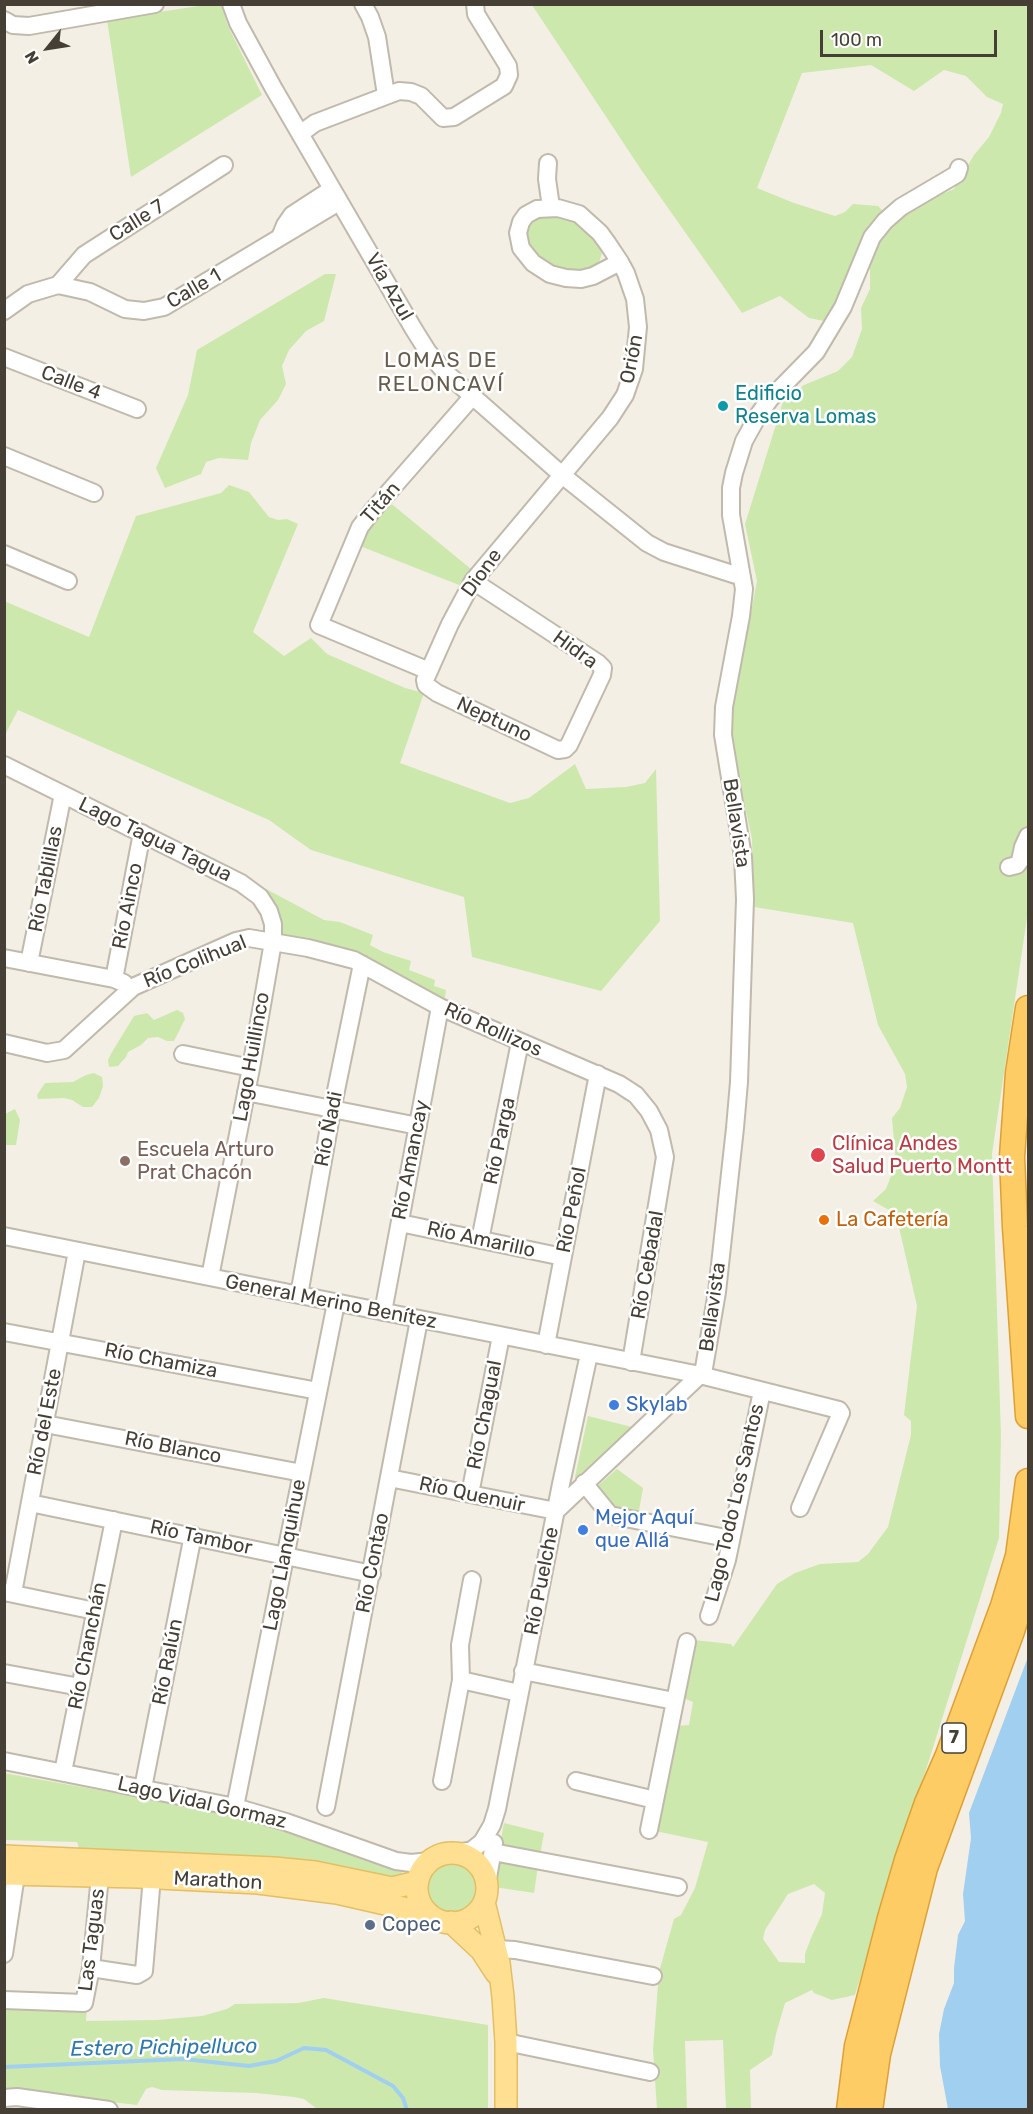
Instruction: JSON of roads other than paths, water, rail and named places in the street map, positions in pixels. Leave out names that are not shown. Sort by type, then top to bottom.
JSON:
[{"type":"highway","points":[[1029,1008],[1018,1073],[1011,1157],[1029,1416]]},
{"type":"highway","name":"7","points":[[849,2109],[857,2046],[890,1918],[927,1803],[948,1755],[1003,1606],[1018,1556],[1029,1481]]},
{"type":"highway","name":"7","points":[[870,2109],[878,2054],[925,1868],[1012,1631],[1029,1578]]},
{"type":"main road","points":[[456,1853],[471,1858],[482,1869],[485,1893],[473,1916],[463,1921],[443,1921],[429,1914],[419,1899],[422,1874],[442,1854],[456,1853]]},
{"type":"main road","name":"Marathon","points":[[4,1856],[282,1869],[315,1872],[392,1888],[422,1874]]},
{"type":"main road","name":"Marathon","points":[[10,1875],[152,1877],[258,1882],[366,1898],[429,1914]]},
{"type":"main road","name":"Río Puelche","points":[[485,1893],[502,1989],[506,2042],[506,2109]]},
{"type":"main road","name":"Río Puelche","points":[[451,1922],[475,1943],[487,1958],[495,1970],[502,1989]]},
{"type":"street","points":[[9,22],[29,26],[155,4]]},
{"type":"street","name":"Vía Azul","points":[[231,4],[257,58],[420,341],[444,371],[562,475],[656,549],[742,577]]},
{"type":"street","points":[[363,4],[377,37],[386,95]]},
{"type":"street","points":[[300,134],[315,123],[399,91],[421,96],[442,118],[454,117],[504,86],[509,75],[508,66],[476,14],[475,4]]},
{"type":"street","points":[[548,163],[550,207],[537,209],[526,215],[521,222],[518,240],[525,254],[539,268],[560,277],[577,279],[594,276],[620,262]]},
{"type":"street","name":"Calle 7","points":[[58,285],[84,255],[224,165]]},
{"type":"street","name":"Bellavista","points":[[700,1375],[705,1365],[717,1292],[739,1082],[745,884],[743,857],[723,744],[722,726],[744,589],[732,531],[730,502],[734,473],[744,441],[759,414],[770,399],[816,352],[843,307],[872,237],[901,207],[957,174],[959,168]]},
{"type":"street","name":"Calle 1","points":[[4,311],[28,294],[58,285],[90,292],[125,309],[155,310],[164,307],[280,238],[336,196]]},
{"type":"street","name":"Orión","points":[[550,207],[571,211],[587,220],[600,233],[620,262],[631,286],[637,313],[638,340],[634,369],[625,395],[618,407],[562,475]]},
{"type":"street","name":"Calle 4","points":[[4,357],[137,409]]},
{"type":"street","name":"Titán","points":[[319,625],[360,527],[472,397]]},
{"type":"street","points":[[4,456],[94,493]]},
{"type":"street","name":"Dione","points":[[428,678],[450,624],[473,581],[562,475]]},
{"type":"street","points":[[4,554],[68,581]]},
{"type":"street","name":"Hidra","points":[[473,581],[603,668],[602,675],[574,735],[565,749]]},
{"type":"street","name":"Neptuno","points":[[319,625],[428,678],[437,693],[558,750],[565,749]]},
{"type":"street","name":"Lago Tagua Tagua","points":[[4,765],[249,888],[260,897],[269,911],[273,924],[273,942]]},
{"type":"street","name":"Río Tablillas","points":[[29,963],[63,794]]},
{"type":"street","name":"Río Ainco","points":[[114,979],[142,833]]},
{"type":"street","points":[[1009,867],[1017,865],[1020,861],[1028,837]]},
{"type":"street","name":"Río Colihual","points":[[4,1043],[46,1053],[59,1052],[70,1047],[133,987],[242,939],[255,938],[273,942]]},
{"type":"street","name":"Río Rollizos","points":[[273,942],[346,957],[440,1007],[628,1089],[649,1111],[662,1138],[664,1168]]},
{"type":"street","name":"Lago Huillinco","points":[[210,1277],[273,942]]},
{"type":"street","points":[[4,958],[114,979],[133,987]]},
{"type":"street","name":"Río Ñadi","points":[[299,1295],[332,1110],[362,964]]},
{"type":"street","name":"Río Amancay","points":[[383,1312],[440,1007]]},
{"type":"street","name":"Río Parga","points":[[480,1240],[520,1042]]},
{"type":"street","points":[[183,1054],[251,1068]]},
{"type":"street","name":"Río Peñol","points":[[546,1345],[598,1074]]},
{"type":"street","points":[[246,1092],[418,1126]]},
{"type":"street","name":"Río Cebadal","points":[[631,1362],[664,1168]]},
{"type":"street","name":"Río Amarillo","points":[[400,1223],[563,1257]]},
{"type":"street","name":"General Merino Benítez","points":[[4,1236],[700,1375],[839,1410],[841,1413],[800,1508]]},
{"type":"street","name":"Río del Este","points":[[9,1593],[30,1503],[78,1251]]},
{"type":"street","name":"Lago Llanquihue","points":[[235,1807],[336,1303]]},
{"type":"street","name":"Río Contao","points":[[326,1807],[419,1320]]},
{"type":"street","name":"Río Chamiza","points":[[4,1332],[318,1391]]},
{"type":"street","name":"Río Chagual","points":[[470,1494],[501,1336]]},
{"type":"street","name":"Río Puelche","points":[[485,1893],[493,1852],[497,1809],[523,1671],[589,1354]]},
{"type":"street","points":[[658,1367],[666,1372],[673,1382],[674,1391],[671,1402]]},
{"type":"street","points":[[556,1511],[700,1375]]},
{"type":"street","name":"Lago Todo Los Santos","points":[[709,1616],[731,1539],[762,1391]]},
{"type":"street","name":"Río Blanco","points":[[45,1424],[302,1473]]},
{"type":"street","name":"Río Quenuir","points":[[389,1478],[556,1511]]},
{"type":"street","points":[[584,1483],[610,1515],[731,1539]]},
{"type":"street","name":"Río Tambor","points":[[30,1503],[193,1535],[372,1574]]},
{"type":"street","name":"Río Chanchán","points":[[63,1772],[114,1520]]},
{"type":"street","name":"Río Ralún","points":[[143,1788],[193,1535]]},
{"type":"street","points":[[442,1781],[461,1680],[460,1645],[472,1580]]},
{"type":"street","points":[[9,1593],[96,1611]]},
{"type":"street","points":[[649,1830],[687,1642]]},
{"type":"street","points":[[523,1671],[674,1701]]},
{"type":"street","points":[[4,1672],[80,1687]]},
{"type":"street","points":[[461,1680],[519,1693]]},
{"type":"street","name":"Lago Vidal Gormaz","points":[[4,1761],[235,1807],[286,1822],[396,1861],[419,1863],[422,1874]]},
{"type":"street","points":[[576,1781],[655,1800]]},
{"type":"street","name":"Río Puelche","points":[[456,1853],[472,1850],[482,1842],[492,1825],[497,1809]]},
{"type":"street","points":[[493,1852],[678,1887]]},
{"type":"street","points":[[4,1954],[10,1875]]},
{"type":"street","name":"Las Taguas","points":[[4,2000],[84,2003],[91,1968],[100,1876]]},
{"type":"street","points":[[91,1968],[137,1975],[144,1971],[152,1877]]},
{"type":"street","points":[[495,1948],[653,1976]]},
{"type":"street","points":[[506,2042],[650,2072]]},
{"type":"street","points":[[4,2098],[16,2097],[110,2109]]},
{"type":"water","points":[[1028,1657],[1028,2109],[948,2109],[940,2066],[939,2034],[944,2009],[954,1983],[958,1935],[965,1921],[963,1894],[971,1838],[969,1813]]},
{"type":"waterway","name":"Estero Pichipelluco","points":[[4,2067],[183,2059],[249,2066],[276,2061],[304,2048],[326,2050],[393,2086],[403,2098],[407,2110]]},
{"type":"place","name":"Edificio Reserva Lomas","points":[[723,406]]},
{"type":"place","name":"Clínica Andes Salud Puerto Montt","points":[[818,1155]]},
{"type":"place","name":"Escuela Arturo Prat Chacón","points":[[125,1161]]},
{"type":"place","name":"La Cafetería","points":[[824,1220]]},
{"type":"place","name":"Skylab","points":[[614,1405]]},
{"type":"place","name":"Mejor Aquí que Allá","points":[[583,1530]]},
{"type":"place","name":"Copec","points":[[370,1925]]},
{"type":"district","name":"LOMAS DE RELONCAVÍ","points":[[441,373]]}]
